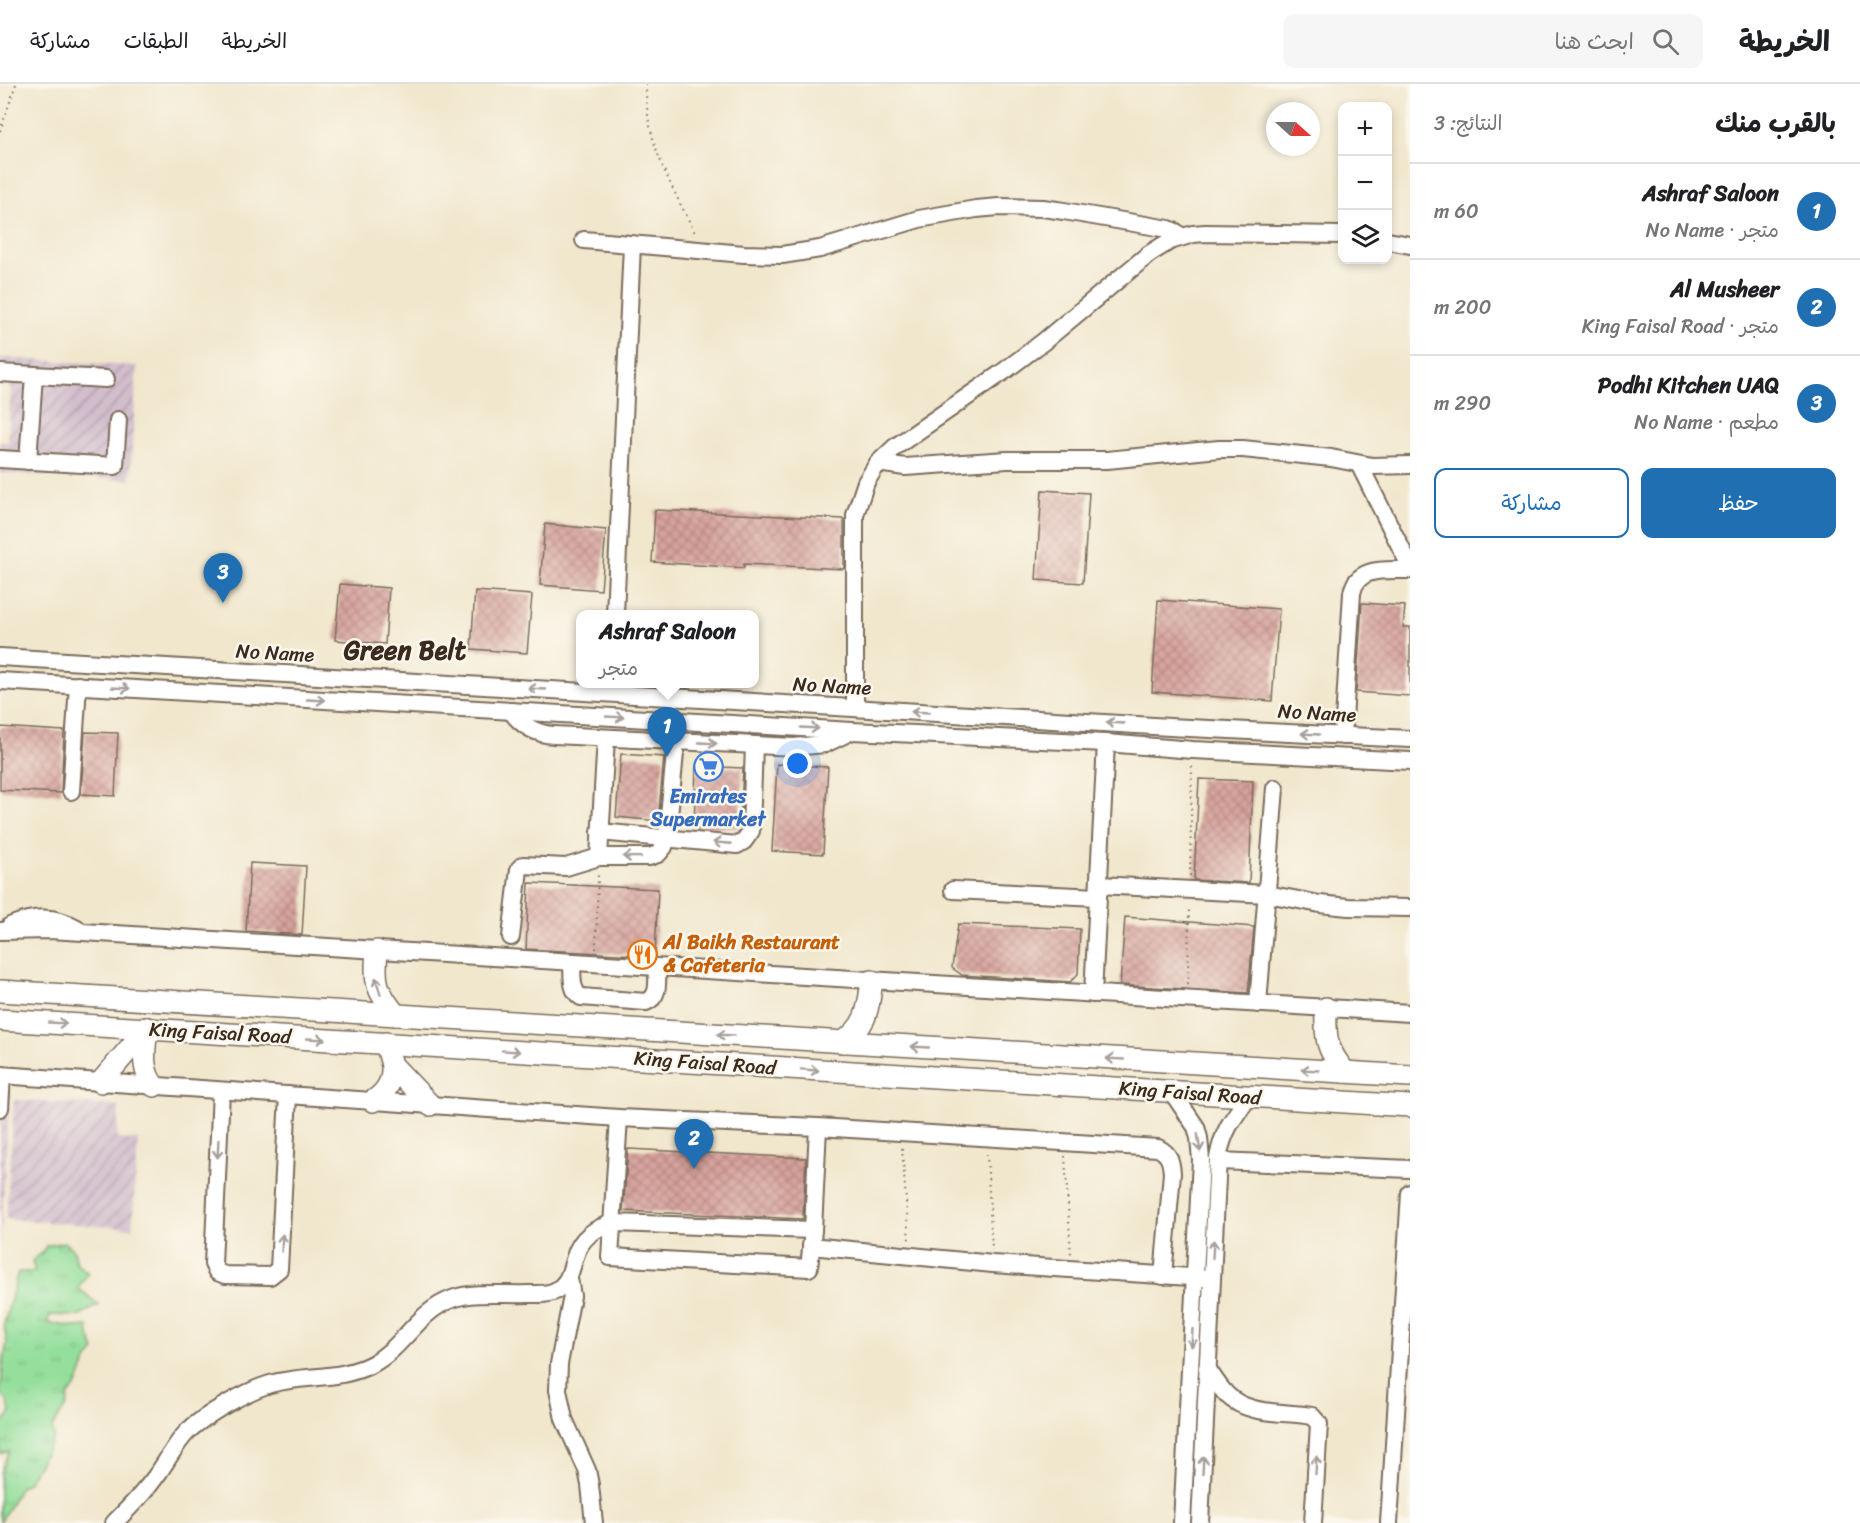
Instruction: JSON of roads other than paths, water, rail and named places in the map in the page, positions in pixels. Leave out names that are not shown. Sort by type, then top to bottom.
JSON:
[{"type":"main road","points":[[377,951],[376,985],[396,1015]]},
{"type":"main road","points":[[843,1042],[863,1023],[869,1006],[872,981]]},
{"type":"main road","name":"King Faisal Road","points":[[0,991],[1410,1076]]},
{"type":"main road","points":[[1326,1008],[1325,1030],[1329,1049],[1345,1072]]},
{"type":"main road","name":"King Faisal Road","points":[[0,1020],[1410,1106]]},
{"type":"main road","points":[[101,1082],[147,1028]]},
{"type":"main road","points":[[147,1028],[143,1059],[146,1074],[154,1086]]},
{"type":"main road","points":[[373,1101],[388,1086],[391,1079],[392,1065],[386,1043]]},
{"type":"main road","points":[[392,1065],[430,1105]]},
{"type":"street","points":[[584,240],[763,255],[801,253],[919,219],[976,208],[999,207],[1032,207],[1064,211],[1173,230],[1181,237]]},
{"type":"street","points":[[855,708],[855,515],[866,483],[879,463],[895,447],[1043,342],[1164,244],[1181,237],[1205,233],[1338,235]]},
{"type":"street","points":[[1392,242],[1410,245]]},
{"type":"street","points":[[615,610],[632,245]]},
{"type":"street","points":[[0,373],[106,378]]},
{"type":"street","points":[[28,461],[34,375]]},
{"type":"street","points":[[0,459],[115,466],[118,420]]},
{"type":"street","points":[[879,463],[905,467],[1007,460],[1107,460],[1220,449],[1243,449],[1331,458],[1389,467],[1410,465]]},
{"type":"street","points":[[1343,736],[1352,593],[1355,583],[1362,575],[1371,571],[1410,568],[1359,464]]},
{"type":"street","name":"No Name","points":[[0,657],[576,686]]},
{"type":"street","points":[[0,681],[1410,761]]},
{"type":"street","points":[[71,791],[78,685]]},
{"type":"street","name":"No Name","points":[[611,688],[855,708],[1410,739]]},
{"type":"street","points":[[511,711],[523,724],[537,732],[554,735],[810,747],[832,741],[852,731]]},
{"type":"street","points":[[599,856],[606,738]]},
{"type":"street","points":[[511,937],[521,866],[566,867],[599,856],[649,858],[664,848],[667,838],[676,742]]},
{"type":"street","points":[[1093,994],[1106,743]]},
{"type":"street","points":[[600,832],[737,844],[747,838],[751,831],[754,746]]},
{"type":"street","points":[[1258,1004],[1275,788]]},
{"type":"street","points":[[953,890],[1267,894],[1348,907],[1410,908]]},
{"type":"street","points":[[0,930],[41,930],[1410,1013]]},
{"type":"street","points":[[572,963],[573,989],[578,996],[646,1002],[654,998],[657,968]]},
{"type":"street","points":[[0,1108],[1,1075],[619,1118],[1158,1148],[1164,1151],[1171,1160],[1172,1173],[1163,1276]]},
{"type":"street","points":[[221,1091],[213,1260],[214,1269],[225,1275],[267,1276],[274,1275],[279,1269],[288,1095]]},
{"type":"street","points":[[1172,1092],[1196,1127],[1201,1160],[1207,1368],[1197,1399],[1200,1523]]},
{"type":"street","points":[[1182,1523],[1197,1399],[1203,1278],[1221,1141],[1227,1127],[1249,1097]]},
{"type":"street","points":[[619,1118],[610,1257],[809,1268],[818,1128]]},
{"type":"street","points":[[1218,1161],[1410,1169]]},
{"type":"street","points":[[1389,1523],[1410,1193]]},
{"type":"street","points":[[114,1523],[146,1489],[188,1431],[209,1416],[254,1390],[285,1381],[338,1376],[364,1368],[394,1349],[426,1314],[437,1306],[462,1295],[543,1294],[558,1289],[572,1273],[580,1244],[599,1227],[614,1223],[812,1238],[910,1256],[993,1264],[1203,1278]]},
{"type":"street","points":[[568,1279],[572,1296],[559,1364],[558,1390],[564,1419],[587,1470],[594,1523]]},
{"type":"street","points":[[1207,1368],[1225,1393],[1238,1404],[1251,1410],[1312,1416],[1318,1424],[1313,1523]]},
{"type":"place","name":"Podhi Kitchen UAQ","points":[[223,603]]},
{"type":"place","name":"Ashraf Saloon","points":[[667,757]]},
{"type":"place","name":"Emirates Supermarket","points":[[708,766]]},
{"type":"place","name":"Al Baikh Restaurant & Cafeteria","points":[[642,954]]},
{"type":"place","name":"Al Musheer","points":[[694,1169]]},
{"type":"district","name":"Green Belt","points":[[405,650]]}]
